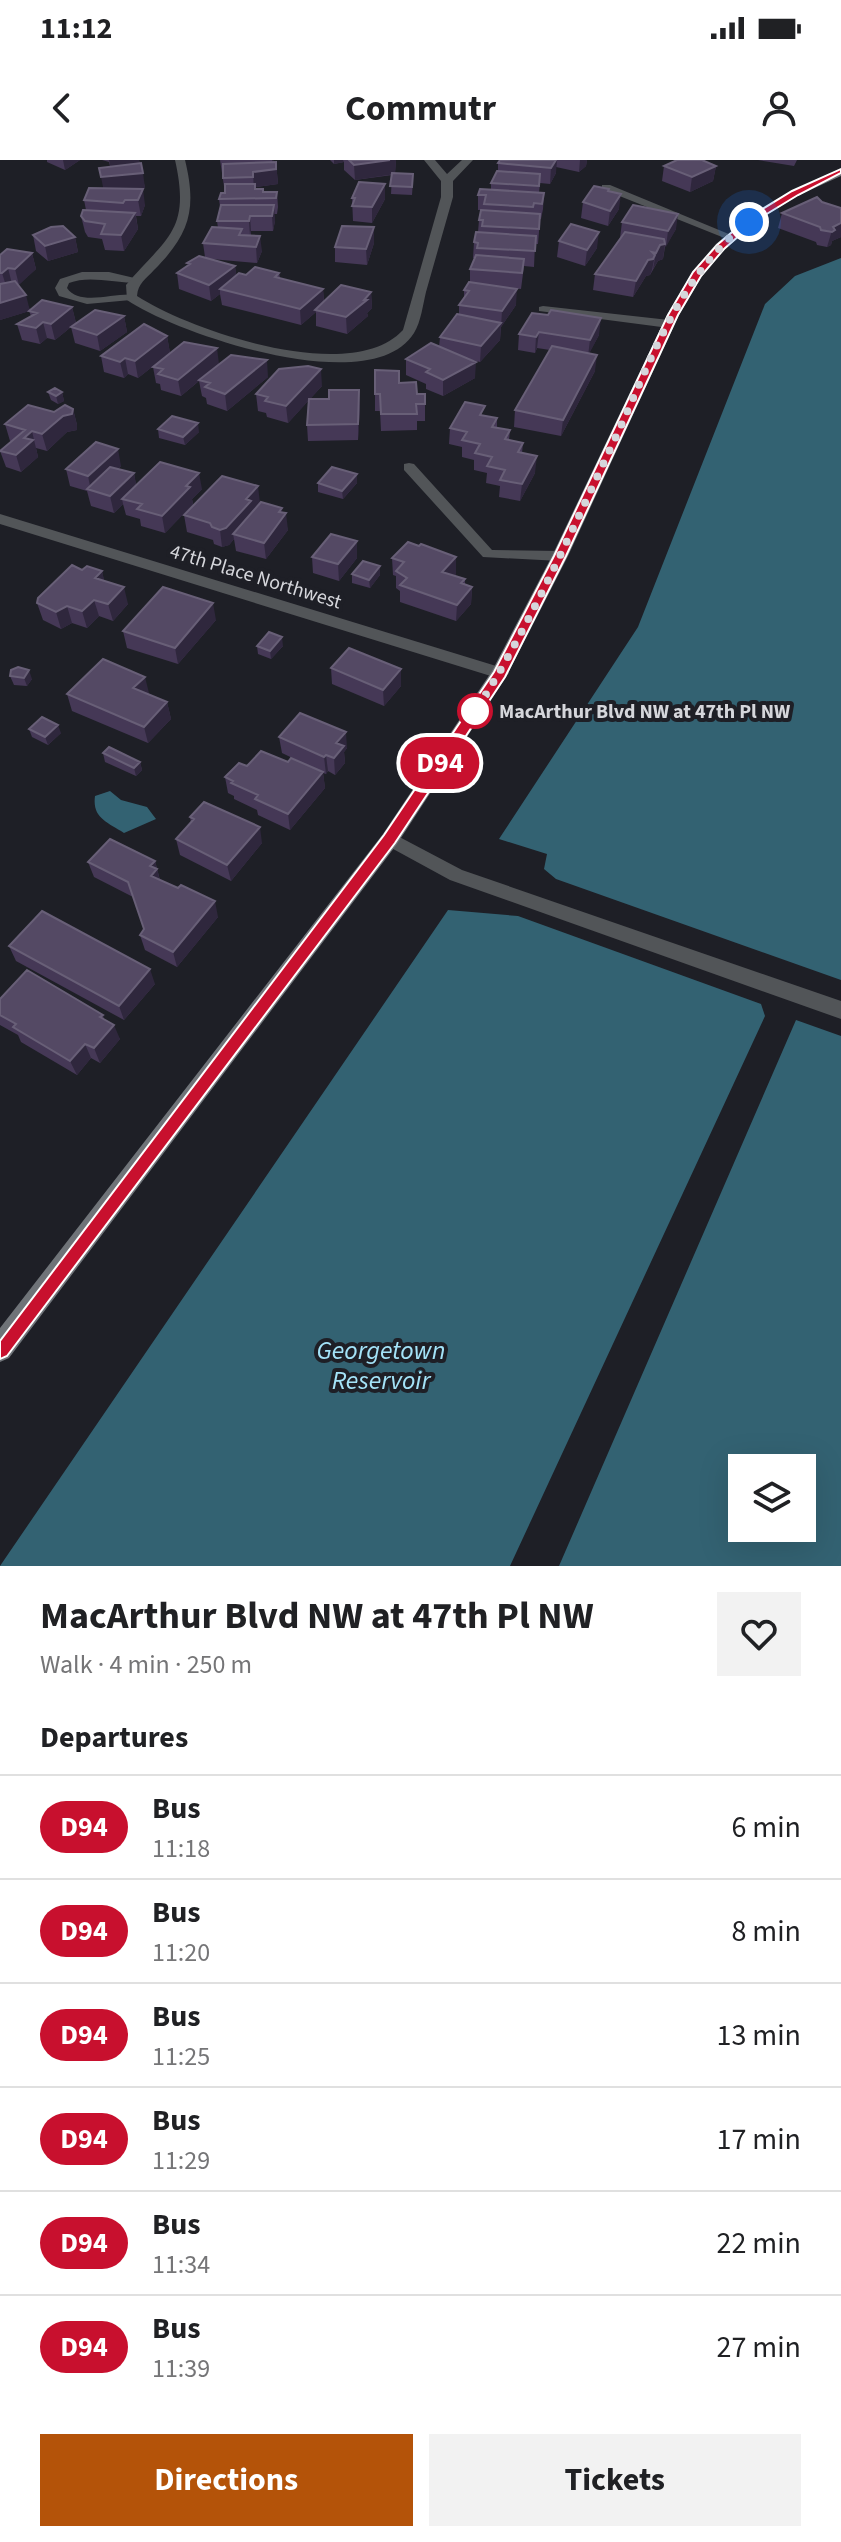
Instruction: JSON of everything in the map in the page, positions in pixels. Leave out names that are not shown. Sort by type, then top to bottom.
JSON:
[{"type":"main road","points":[[0,1349],[390,839],[500,673],[560,556],[669,324],[697,274],[731,237],[777,203],[841,172]]},
{"type":"street","points":[[180,160],[187,193],[181,226],[163,258],[130,289],[131,297],[146,307],[210,332],[318,357],[350,358],[385,349],[400,341],[409,331],[445,210],[447,180],[468,160]]},
{"type":"street","points":[[429,160],[447,180]]},
{"type":"street","name":"47th Place Northwest","points":[[0,519],[500,673]]},
{"type":"lane","points":[[606,187],[731,237]]},
{"type":"lane","points":[[131,297],[95,301],[70,298],[63,294],[61,288],[64,281],[83,274],[96,273],[137,280]]},
{"type":"lane","points":[[543,309],[669,324]]},
{"type":"lane","points":[[409,467],[488,554],[560,556]]},
{"type":"lane","points":[[390,839],[456,875],[841,1010]]},
{"type":"water","points":[[841,258],[841,980],[556,879],[544,869],[547,854],[499,839],[638,627],[765,304],[795,276]]},
{"type":"water","points":[[110,791],[121,800],[147,807],[156,819],[124,833],[112,826],[98,814],[95,803],[95,796]]},
{"type":"water","name":"Georgetown Reservoir","points":[[448,910],[518,916],[761,1004],[765,1016],[510,1566],[0,1566]]},
{"type":"water","points":[[796,1020],[841,1036],[841,1566],[559,1566]]},
{"type":"building","points":[[349,160],[390,160],[354,165]]},
{"type":"building","points":[[500,160],[556,160],[551,168],[498,163]]},
{"type":"building","points":[[677,160],[702,160],[716,166],[692,177],[664,166]]},
{"type":"building","points":[[276,162],[276,169],[253,172],[253,177],[223,178],[223,164]]},
{"type":"building","points":[[141,163],[143,173],[101,177],[99,168]]},
{"type":"building","points":[[497,171],[540,174],[539,186],[491,183]]},
{"type":"building","points":[[392,173],[413,174],[412,187],[390,186]]},
{"type":"building","points":[[359,182],[385,184],[372,207],[352,206]]},
{"type":"building","points":[[225,184],[255,184],[255,189],[263,189],[263,192],[277,192],[276,198],[219,199],[221,193],[225,193]]},
{"type":"building","points":[[594,186],[621,194],[610,211],[583,202]]},
{"type":"building","points":[[89,188],[143,189],[138,200],[125,200],[123,203],[84,200]]},
{"type":"building","points":[[480,189],[544,193],[542,204],[534,203],[533,207],[484,204],[486,195],[478,195]]},
{"type":"building","points":[[817,197],[822,202],[841,208],[841,223],[833,227],[835,230],[832,232],[782,213]]},
{"type":"building","points":[[221,205],[274,205],[272,216],[250,216],[249,221],[217,221]]},
{"type":"building","points":[[633,205],[678,214],[668,231],[622,222]]},
{"type":"building","points":[[83,210],[135,213],[121,235],[101,234],[105,224],[85,221],[81,216]]},
{"type":"building","points":[[481,210],[540,214],[539,229],[482,226],[483,220],[479,220]]},
{"type":"building","points":[[571,224],[599,232],[587,250],[559,241]]},
{"type":"building","points":[[63,226],[75,237],[45,246],[33,235],[51,227]]},
{"type":"building","points":[[342,226],[374,227],[366,249],[335,247]]},
{"type":"building","points":[[212,227],[242,229],[239,235],[260,236],[256,247],[203,243]]},
{"type":"building","points":[[476,232],[536,236],[535,251],[477,248],[478,243],[474,242]]},
{"type":"building","points":[[625,232],[664,239],[665,244],[660,245],[656,253],[652,252],[655,255],[653,259],[648,260],[636,281],[595,274]]},
{"type":"building","points":[[7,249],[32,253],[15,269],[8,268],[0,273],[0,255]]},
{"type":"building","points":[[476,255],[524,259],[522,273],[470,269]]},
{"type":"building","points":[[199,256],[235,266],[209,285],[177,273]]},
{"type":"building","points":[[255,267],[279,273],[275,277],[323,289],[300,309],[220,289],[239,273],[246,275]]},
{"type":"building","points":[[15,281],[26,295],[0,303],[0,284]]},
{"type":"building","points":[[469,282],[517,289],[502,311],[459,305],[469,291],[464,290]]},
{"type":"building","points":[[341,285],[371,292],[364,300],[367,300],[346,317],[315,310]]},
{"type":"building","points":[[42,300],[72,307],[51,324],[43,322],[36,328],[17,324],[37,313],[29,311]]},
{"type":"building","points":[[95,310],[124,316],[97,335],[71,327]]},
{"type":"building","points":[[551,310],[601,318],[590,340],[539,332],[536,337],[519,334],[532,313],[548,315]]},
{"type":"building","points":[[457,314],[501,323],[481,346],[440,337]]},
{"type":"building","points":[[144,324],[167,336],[135,361],[125,358],[120,362],[101,356]]},
{"type":"building","points":[[184,342],[217,348],[178,380],[158,374],[163,369],[153,367]]},
{"type":"building","points":[[431,343],[476,362],[443,380],[426,372],[430,369],[406,359]]},
{"type":"building","points":[[552,346],[597,355],[563,420],[515,410]]},
{"type":"building","points":[[231,355],[267,360],[225,394],[205,387],[210,383],[199,380]]},
{"type":"building","points":[[308,366],[321,369],[286,406],[265,401],[268,397],[256,394],[279,369]]},
{"type":"building","points":[[375,370],[399,371],[399,383],[416,382],[417,394],[425,394],[425,404],[416,404],[417,414],[381,414],[380,394],[375,394]]},
{"type":"building","points":[[55,388],[62,392],[56,396],[48,392]]},
{"type":"building","points":[[329,390],[359,390],[358,424],[307,425],[309,399],[329,399]]},
{"type":"building","points":[[465,402],[485,406],[480,415],[497,418],[492,427],[510,430],[505,439],[523,443],[518,452],[537,456],[522,484],[500,480],[505,470],[487,466],[492,457],[475,453],[480,444],[462,440],[467,432],[450,428]]},
{"type":"building","points":[[28,405],[54,412],[65,405],[73,409],[72,414],[63,416],[42,434],[32,431],[24,438],[33,440],[16,455],[0,451],[25,430],[5,424]]},
{"type":"building","points":[[172,416],[198,423],[183,437],[158,429]]},
{"type":"building","points":[[96,442],[118,449],[88,476],[66,469]]},
{"type":"building","points":[[160,462],[199,473],[162,516],[137,509],[142,504],[122,499]]},
{"type":"building","points":[[110,467],[134,473],[110,496],[87,489]]},
{"type":"building","points":[[332,467],[357,474],[342,491],[318,483]]},
{"type":"building","points":[[222,476],[258,486],[246,499],[251,501],[226,528],[220,530],[210,523],[184,515]]},
{"type":"building","points":[[261,502],[282,508],[279,512],[286,513],[264,543],[233,534]]},
{"type":"building","points":[[331,534],[357,541],[338,564],[312,557]]},
{"type":"building","points":[[408,542],[456,557],[442,572],[465,579],[461,583],[472,587],[457,605],[400,585],[407,578],[396,571],[404,562],[392,558]]},
{"type":"building","points":[[363,561],[380,566],[369,580],[352,574]]},
{"type":"building","points":[[72,565],[82,570],[87,566],[102,571],[95,578],[124,587],[108,604],[94,600],[82,611],[67,606],[56,612],[37,603],[38,598]]},
{"type":"building","points":[[163,587],[213,603],[175,648],[123,631]]},
{"type":"building","points":[[269,632],[282,637],[270,651],[257,646]]},
{"type":"building","points":[[349,648],[401,669],[383,690],[331,668]]},
{"type":"building","points":[[103,659],[145,677],[133,688],[167,702],[144,727],[67,694]]},
{"type":"building","points":[[18,667],[29,670],[24,678],[10,676],[11,670]]},
{"type":"building","points":[[300,713],[346,732],[336,743],[344,746],[334,758],[324,757],[279,737]]},
{"type":"building","points":[[42,717],[58,725],[45,737],[29,729]]},
{"type":"building","points":[[109,747],[140,762],[134,768],[103,753]]},
{"type":"building","points":[[261,751],[288,762],[291,758],[323,772],[288,814],[255,799],[258,795],[225,777],[239,763],[247,766]]},
{"type":"building","points":[[204,802],[260,827],[227,865],[176,839]]},
{"type":"building","points":[[110,839],[155,861],[150,866],[157,869],[151,876],[178,888],[181,885],[215,901],[173,952],[140,935],[144,929],[128,882],[88,862]]},
{"type":"building","points":[[42,911],[150,969],[119,1006],[9,946]]},
{"type":"building","points":[[27,970],[103,1015],[100,1017],[114,1025],[94,1048],[85,1044],[70,1061],[13,1027],[16,1024],[0,1015],[0,999]]},
{"type":"bus line","name":"D94","points":[[0,1349],[390,839],[500,673],[560,556],[673,315],[697,274],[720,247],[754,218],[795,193],[841,172]]},
{"type":"place","name":"MacArthur Blvd NW at 47th Pl NW","points":[[475,711]]},
{"type":"route","points":[[475,711],[469,721],[500,673],[560,556],[681,299],[712,256],[749,222]]}]
